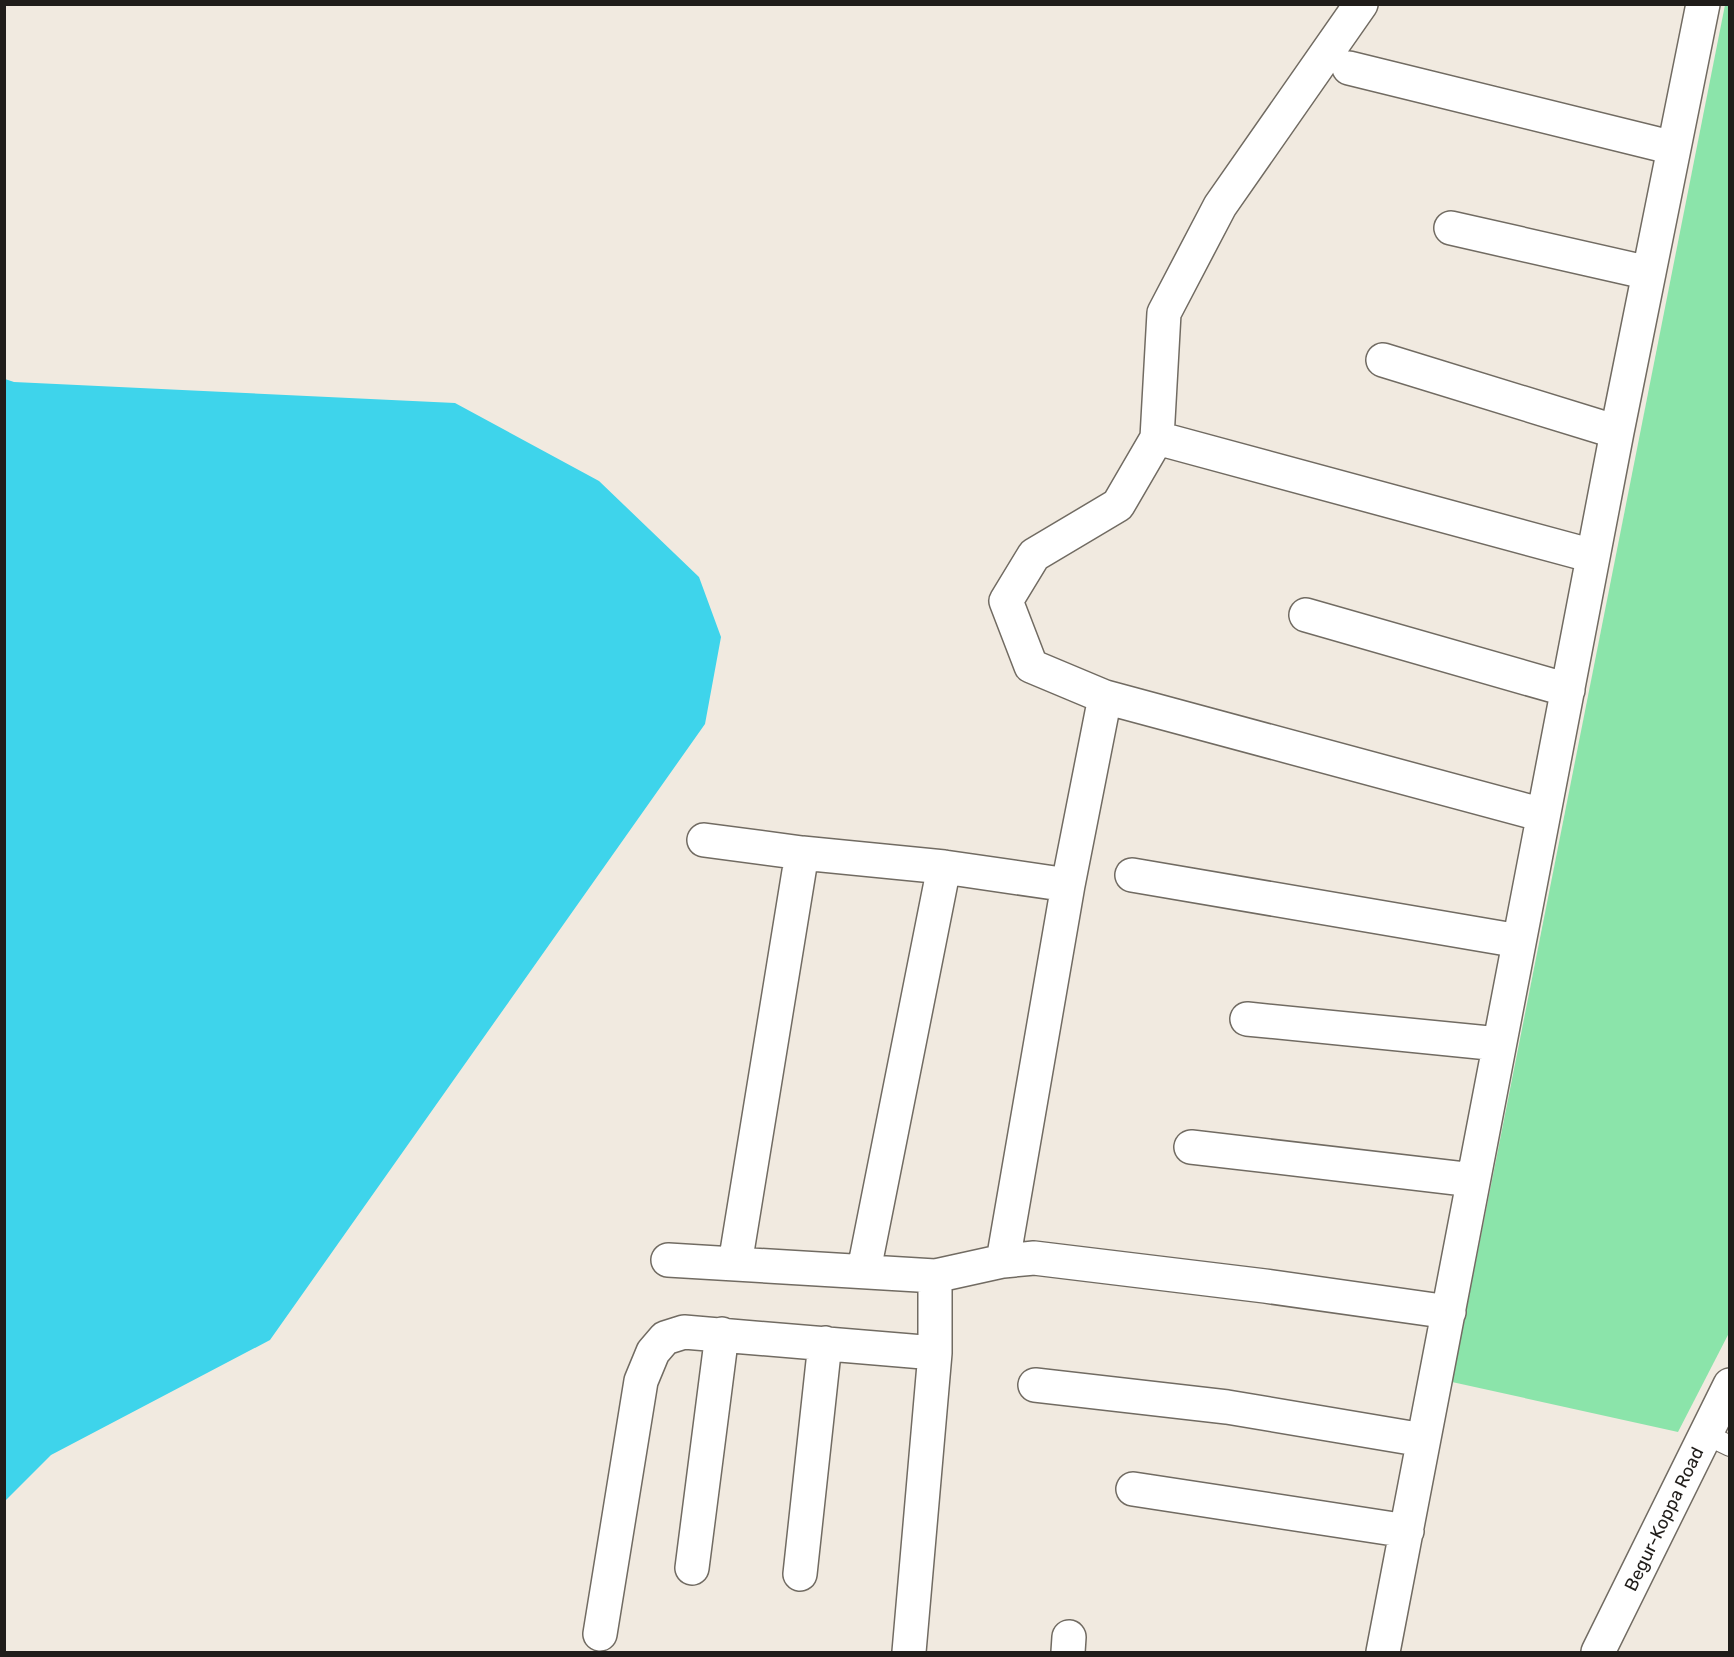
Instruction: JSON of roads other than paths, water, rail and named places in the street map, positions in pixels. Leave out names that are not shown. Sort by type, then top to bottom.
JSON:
[{"type":"street","points":[[1361,4],[1220,206],[1164,313],[1157,438],[1118,505],[1034,555],[1006,600],[1031,666],[1105,697],[1543,815]]},
{"type":"street","points":[[1383,1653],[1593,556],[1674,148],[1694,6]]},
{"type":"street","points":[[1349,68],[1674,148]]},
{"type":"street","points":[[1451,228],[1649,273]]},
{"type":"street","points":[[1383,360],[1617,432]]},
{"type":"street","points":[[1157,438],[1593,556]]},
{"type":"street","points":[[1306,615],[1568,690]]},
{"type":"street","points":[[1003,1261],[1068,885],[1105,697]]},
{"type":"street","points":[[704,840],[802,853],[944,867],[1068,885]]},
{"type":"street","points":[[735,1264],[802,853]]},
{"type":"street","points":[[864,1270],[944,867]]},
{"type":"street","points":[[1132,875],[1519,941]]},
{"type":"street","points":[[1247,1019],[1499,1044]]},
{"type":"street","points":[[1191,1147],[1473,1180]]},
{"type":"street","points":[[668,1260],[935,1276],[1003,1261],[1034,1258],[1265,1286],[1449,1312]]},
{"type":"street","points":[[909,1653],[935,1353],[935,1276]]},
{"type":"street","points":[[600,1634],[641,1381],[653,1352],[665,1338],[684,1332],[722,1334],[935,1353]]},
{"type":"street","points":[[692,1568],[722,1334]]},
{"type":"street","points":[[800,1574],[825,1343]]},
{"type":"street","points":[[1035,1384],[1227,1407],[1424,1440]]},
{"type":"street","name":"Begur-Koppa Road","points":[[1598,1653],[1717,1440],[1730,1385]]},
{"type":"street","points":[[1133,1489],[1407,1531]]},
{"type":"water","points":[[5,379],[14,382],[455,403],[599,481],[699,577],[721,637],[705,724],[270,1340],[51,1455],[5,1501]]}]
